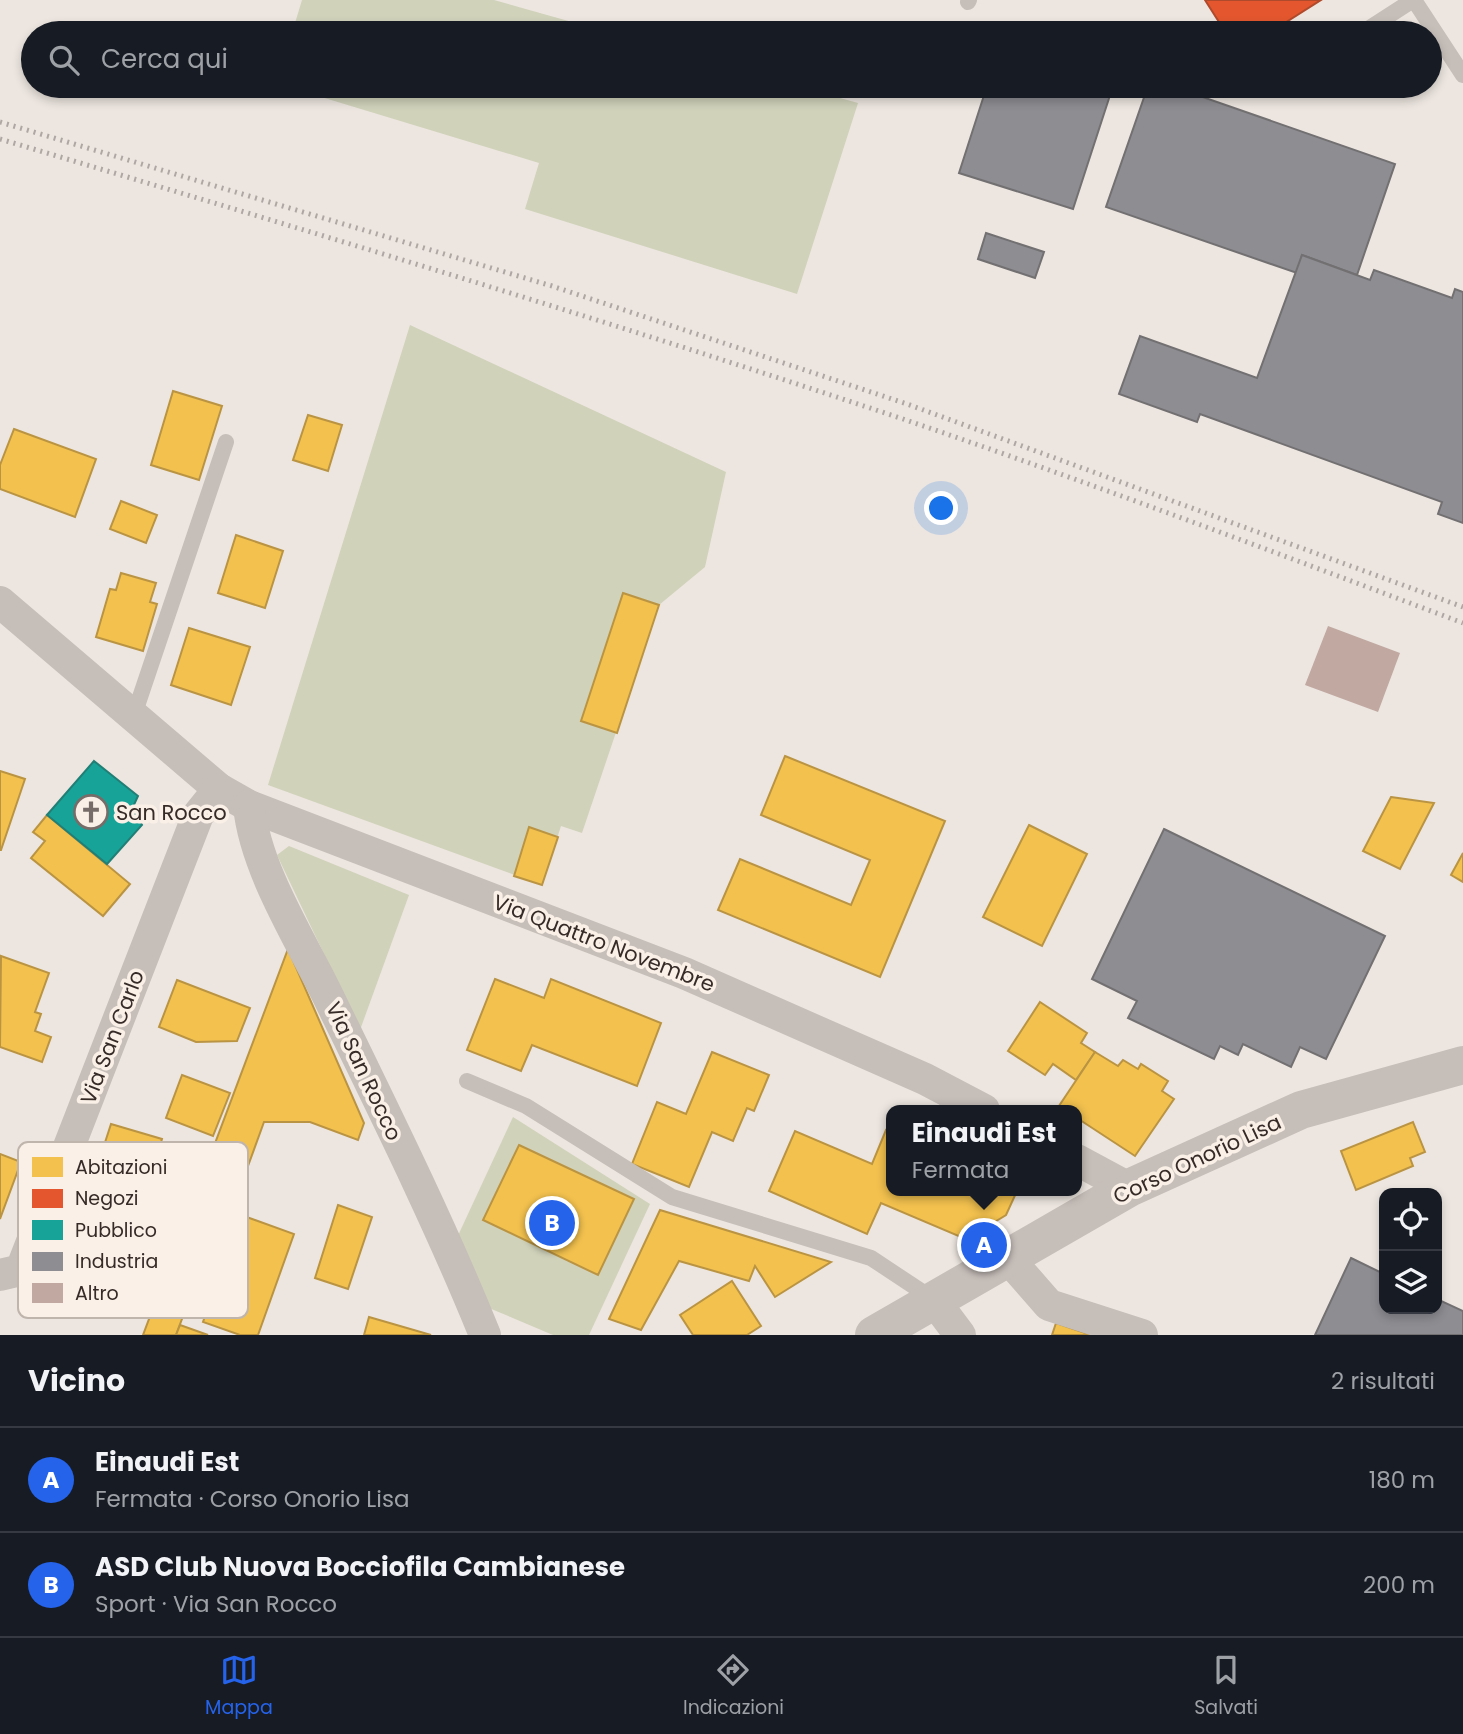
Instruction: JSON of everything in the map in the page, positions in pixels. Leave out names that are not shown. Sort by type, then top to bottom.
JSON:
[{"type":"street","name":"Via Quattro Novembre","points":[[0,603],[219,789],[249,806],[684,973],[925,1079],[974,1105]]},
{"type":"street","name":"Via San Carlo","points":[[71,1142],[198,815],[219,789]]},
{"type":"street","name":"Via San Rocco","points":[[249,806],[255,841],[270,877],[373,1089],[485,1335]]},
{"type":"street","name":"Corso Onorio Lisa","points":[[874,1335],[1129,1188],[1301,1110],[1459,1065]]},
{"type":"street","points":[[1082,1163],[1129,1188]]},
{"type":"street","points":[[1007,1256],[1049,1305],[1142,1335]]},
{"type":"street","name":"Via San Carlo","points":[[0,1275],[18,1270]]},
{"type":"street","points":[[933,1299],[960,1335]]},
{"type":"lane","points":[[1381,21],[1414,0],[1428,21]]},
{"type":"lane","points":[[1442,43],[1463,75]]},
{"type":"lane","points":[[133,718],[226,442]]},
{"type":"lane","points":[[467,1081],[526,1105],[671,1197],[871,1258],[933,1299]]},
{"type":"green space","points":[[302,0],[494,0],[568,21],[296,21]]},
{"type":"green space","points":[[325,98],[840,98],[858,103],[797,294],[525,209],[539,163]]},
{"type":"green space","points":[[410,325],[726,472],[705,567],[659,605],[582,833],[561,826],[542,885],[268,785]]},
{"type":"green space","points":[[289,846],[409,895],[360,1030],[277,855]]},
{"type":"green space","points":[[513,1117],[650,1204],[589,1335],[553,1335],[489,1308],[455,1242]]},
{"type":"building: Abitazioni","points":[[173,391],[222,406],[199,480],[151,465]]},
{"type":"building: Abitazioni","points":[[308,415],[342,425],[328,471],[293,460]]},
{"type":"building: Abitazioni","points":[[14,429],[96,459],[75,517],[0,489],[0,465]]},
{"type":"building: Abitazioni","points":[[121,501],[157,515],[146,543],[110,529]]},
{"type":"building: Abitazioni","points":[[236,535],[283,551],[265,608],[218,593]]},
{"type":"building: Abitazioni","points":[[121,573],[156,583],[150,602],[157,604],[143,651],[96,637],[110,589],[116,590]]},
{"type":"building: Abitazioni","points":[[623,593],[659,605],[617,733],[581,721]]},
{"type":"building: Abitazioni","points":[[189,628],[250,647],[231,705],[171,685]]},
{"type":"building: Abitazioni","points":[[785,756],[945,821],[880,977],[718,910],[740,859],[851,905],[870,860],[761,815]]},
{"type":"building: Abitazioni","points":[[0,771],[25,779],[1,850],[0,850]]},
{"type":"building: Abitazioni","points":[[1391,797],[1434,803],[1400,869],[1363,851]]},
{"type":"building: Abitazioni","points":[[47,815],[130,884],[103,916],[31,858],[45,841],[33,832]]},
{"type":"building: Abitazioni","points":[[1029,825],[1087,854],[1042,946],[983,917]]},
{"type":"building: Abitazioni","points":[[529,827],[558,837],[542,885],[514,876]]},
{"type":"building: Abitazioni","points":[[1463,853],[1463,882],[1451,875]]},
{"type":"building: Abitazioni","points":[[288,949],[364,1123],[358,1140],[310,1122],[264,1122],[248,1166],[248,1142],[216,1142]]},
{"type":"building: Abitazioni","points":[[1,956],[49,973],[35,1012],[41,1014],[35,1031],[51,1037],[42,1062],[0,1047]]},
{"type":"building: Abitazioni","points":[[495,979],[544,998],[551,979],[661,1023],[637,1086],[532,1045],[521,1071],[467,1050]]},
{"type":"building: Abitazioni","points":[[177,980],[250,1008],[237,1041],[196,1042],[159,1027]]},
{"type":"building: Abitazioni","points":[[1040,1002],[1087,1033],[1081,1043],[1095,1052],[1076,1080],[1053,1064],[1045,1075],[1008,1051]]},
{"type":"building: Abitazioni","points":[[712,1052],[769,1075],[754,1111],[747,1108],[733,1141],[712,1132],[689,1187],[632,1164],[657,1102],[686,1114]]},
{"type":"building: Abitazioni","points":[[1095,1052],[1118,1066],[1123,1060],[1138,1069],[1141,1064],[1168,1081],[1162,1091],[1174,1099],[1135,1156],[1082,1121],[1082,1105],[1060,1105]]},
{"type":"building: Abitazioni","points":[[182,1075],[230,1093],[213,1136],[166,1118]]},
{"type":"building: Abitazioni","points":[[1413,1122],[1425,1152],[1410,1158],[1413,1166],[1356,1190],[1341,1151]]},
{"type":"building: Abitazioni","points":[[111,1124],[162,1139],[161,1142],[105,1142]]},
{"type":"building: Abitazioni","points":[[886,1130],[886,1196],[1015,1196],[1006,1215],[993,1223],[985,1220],[975,1243],[881,1203],[867,1234],[769,1191],[795,1131],[872,1164]]},
{"type":"building: Abitazioni","points":[[519,1145],[634,1199],[598,1275],[483,1220]]},
{"type":"building: Abitazioni","points":[[0,1154],[18,1161],[18,1170],[0,1219]]},
{"type":"building: Abitazioni","points":[[338,1205],[372,1217],[348,1289],[315,1278]]},
{"type":"building: Abitazioni","points":[[660,1210],[831,1262],[775,1297],[755,1266],[749,1281],[679,1261],[641,1330],[609,1319]]},
{"type":"building: Abitazioni","points":[[248,1218],[294,1234],[258,1335],[240,1335],[203,1322],[204,1318],[248,1318]]},
{"type":"building: Abitazioni","points":[[732,1281],[761,1326],[747,1335],[693,1335],[680,1315]]},
{"type":"building: Abitazioni","points":[[369,1317],[431,1335],[364,1335]]},
{"type":"building: Abitazioni","points":[[149,1318],[182,1318],[176,1335],[143,1335]]},
{"type":"building: Abitazioni","points":[[1056,1323],[1091,1335],[1052,1335]]},
{"type":"building: Abitazioni","points":[[180,1325],[208,1335],[176,1335]]},
{"type":"building: Negozi","points":[[1205,0],[1321,0],[1288,21],[1218,21]]},
{"type":"building: Pubblico","name":"San Rocco","points":[[94,761],[138,796],[132,809],[142,825],[107,864],[47,815]]},
{"type":"building: Industria","points":[[983,98],[1109,98],[1073,209],[959,173]]},
{"type":"building: Industria","points":[[1144,98],[1205,98],[1395,164],[1357,275],[1302,255],[1297,273],[1106,207]]},
{"type":"building: Industria","points":[[986,233],[1044,252],[1035,278],[978,259]]},
{"type":"building: Industria","points":[[1302,255],[1370,280],[1374,270],[1452,298],[1455,289],[1463,292],[1463,523],[1438,514],[1442,502],[1200,414],[1197,422],[1119,394],[1140,336],[1257,378]]},
{"type":"building: Industria","points":[[1164,829],[1385,936],[1326,1059],[1300,1047],[1291,1067],[1243,1044],[1238,1055],[1220,1046],[1214,1059],[1128,1018],[1137,1001],[1092,979]]},
{"type":"building: Industria","points":[[1351,1258],[1379,1272],[1379,1314],[1442,1314],[1442,1301],[1463,1311],[1463,1335],[1315,1335]]},
{"type":"building: Altro","points":[[1328,626],[1400,653],[1378,712],[1305,685]]},
{"type":"railway","points":[[0,122],[552,286],[907,404],[1463,607]]},
{"type":"railway","points":[[0,139],[566,310],[903,419],[1114,493],[1463,623]]},
{"type":"place","name":"San Rocco","points":[[91,812]]},
{"type":"place","name":"ASD Club Nuova Bocciofila Cambianese","points":[[552,1223]]},
{"type":"place","name":"Einaudi Est","points":[[984,1245]]}]
